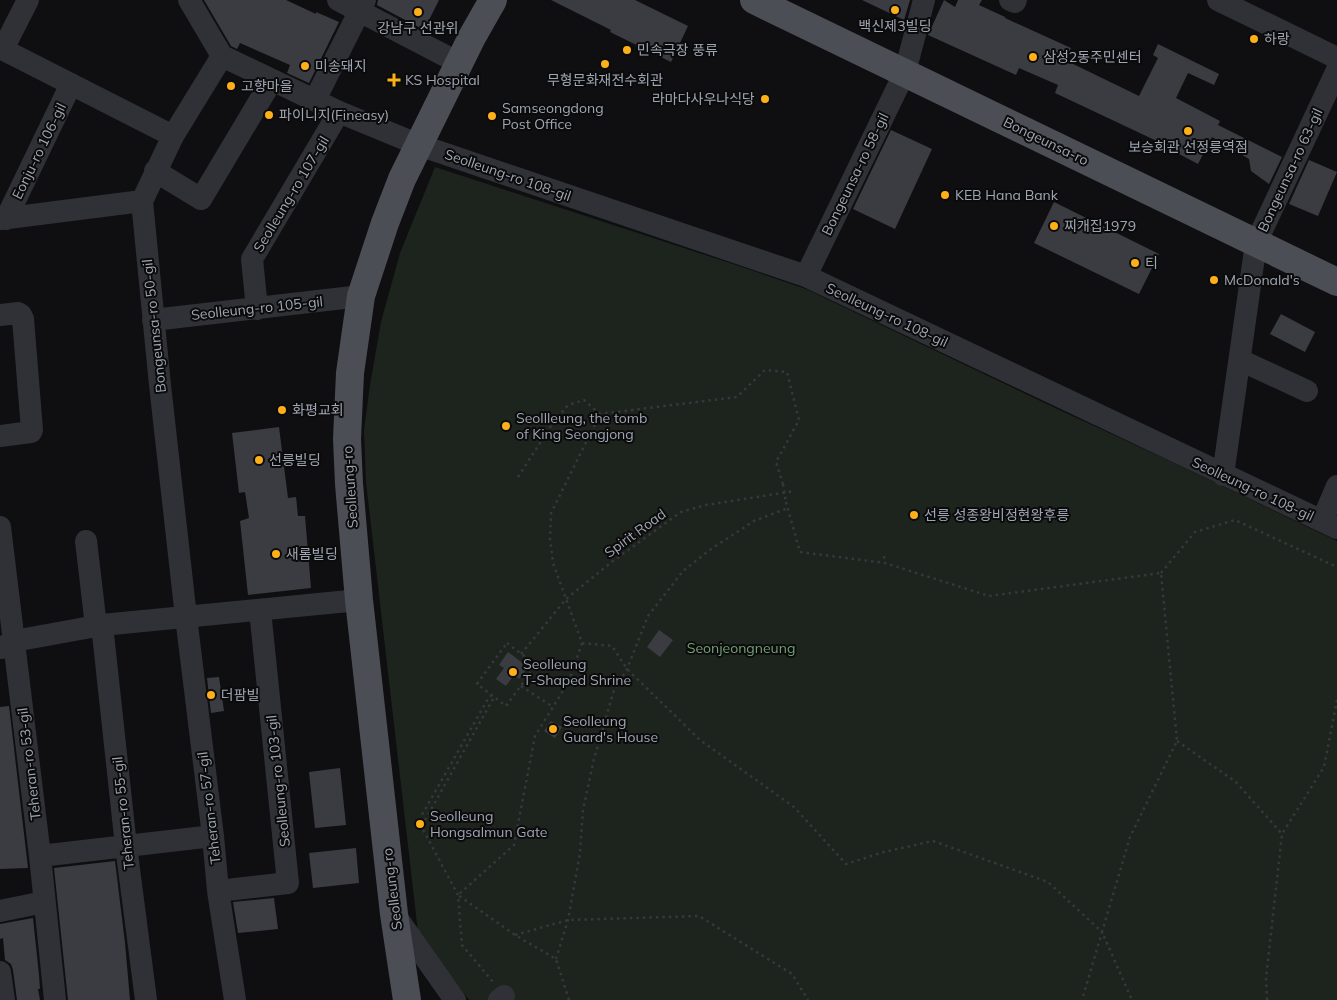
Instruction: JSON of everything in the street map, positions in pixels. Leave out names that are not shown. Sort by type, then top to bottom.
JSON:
[{"type":"main road","name":"Seolleung-ro","points":[[407,1000],[394,914],[359,600],[347,439],[350,373],[361,296],[388,214],[402,179],[459,63],[493,0]]},
{"type":"main road","name":"Bongeunsa-ro","points":[[754,0],[1337,282]]},
{"type":"street","points":[[28,0],[2,49],[173,136]]},
{"type":"street","points":[[189,0],[222,56],[339,112],[419,145]]},
{"type":"street","points":[[338,0],[363,5],[459,63]]},
{"type":"street","name":"Bongeunsa-ro 58-gil","points":[[806,276],[905,72],[924,0]]},
{"type":"street","points":[[1010,0],[1015,2],[1016,0]]},
{"type":"street","points":[[1218,0],[1337,58]]},
{"type":"street","points":[[315,100],[363,5]]},
{"type":"street","points":[[3,219],[142,201],[173,136],[222,56]]},
{"type":"street","name":"Bongeunsa-ro 63-gil","points":[[1223,475],[1256,243],[1337,70]]},
{"type":"street","points":[[156,171],[201,199],[272,80]]},
{"type":"street","name":"Eonju-ro 106-gil","points":[[3,219],[71,84]]},
{"type":"street","name":"Seolleung-ro 107-gil","points":[[257,308],[252,259],[339,112]]},
{"type":"street","name":"Seolleung-ro 108-gil","points":[[419,145],[806,276],[1329,525]]},
{"type":"street","name":"Bongeunsa-ro 50-gil","points":[[142,201],[153,320],[186,616]]},
{"type":"street","name":"Seolleung-ro 105-gil","points":[[153,320],[361,296]]},
{"type":"street","points":[[0,315],[18,312],[21,315],[32,430],[31,432],[0,436]]},
{"type":"street","points":[[1240,360],[1307,390]]},
{"type":"street","points":[[1329,525],[1337,486]]},
{"type":"street","name":"Teheran-ro 53-gil","points":[[0,528],[7,645],[40,856],[55,1000]]},
{"type":"street","points":[[86,541],[99,626]]},
{"type":"street","points":[[7,645],[99,626],[359,600]]},
{"type":"street","name":"Seolleung-ro 103-gil","points":[[218,891],[288,883],[260,610]]},
{"type":"street","name":"Teheran-ro 57-gil","points":[[186,616],[218,891],[235,1000]]},
{"type":"street","name":"Teheran-ro 55-gil","points":[[99,626],[146,1000]]},
{"type":"street","points":[[40,856],[213,836]]},
{"type":"street","points":[[0,911],[44,902]]},
{"type":"street","points":[[394,914],[454,1000]]},
{"type":"street","points":[[0,972],[4,1000]]},
{"type":"path","points":[[518,477],[551,426],[568,405],[584,400],[600,414],[737,397],[764,370],[787,372],[799,420],[776,462],[800,552],[885,563],[988,596],[1161,573],[1195,532],[1235,520],[1337,567]]},
{"type":"path","points":[[458,895],[514,845],[535,736],[570,681],[582,643],[553,563],[550,538],[551,513],[600,414]]},
{"type":"path","name":"Spirit Road","points":[[521,654],[566,599],[613,561],[681,512],[706,505],[795,491]]},
{"type":"path","points":[[569,1000],[556,959],[568,920],[580,853],[583,810],[594,759],[614,690],[627,668],[648,616],[683,571],[710,549],[754,521],[788,508]]},
{"type":"path","points":[[884,556],[885,563]]},
{"type":"path","points":[[1082,1000],[1130,838],[1177,740],[1161,573]]},
{"type":"path","points":[[506,643],[521,654],[536,665],[506,706],[477,684],[506,643]]},
{"type":"path","points":[[582,643],[612,646],[627,668],[700,740],[794,807],[846,864],[884,852],[933,841],[1048,882],[1102,932],[1132,1000]]},
{"type":"path","points":[[521,686],[553,707]]},
{"type":"path","points":[[492,695],[493,699],[488,708],[424,822],[420,824],[458,895],[462,945],[502,998]]},
{"type":"path","points":[[1267,1000],[1266,978],[1282,834],[1324,767],[1337,700]]},
{"type":"path","points":[[1177,740],[1236,782],[1282,834]]},
{"type":"path","points":[[458,895],[515,936],[556,959]]},
{"type":"path","points":[[515,936],[568,920],[699,916],[792,974],[808,1000]]},
{"type":"green space","name":"Seonjeongneung","points":[[435,167],[806,289],[1337,541],[1337,1000],[469,1000],[418,932],[366,482],[364,430],[381,322],[400,253]]},
{"type":"building","points":[[204,0],[286,0],[339,22],[309,83],[287,73],[290,65],[240,43],[237,49],[231,46]]},
{"type":"building","points":[[378,0],[439,0],[424,30],[377,5]]},
{"type":"building","points":[[551,0],[635,0],[688,26],[671,62]]},
{"type":"building","name":"백신제3빌딩","points":[[862,0],[910,0],[904,20]]},
{"type":"building","points":[[944,0],[955,7],[958,0],[982,0],[979,5],[1071,48],[1065,60],[1139,96],[1158,58],[1153,55],[1158,44],[1219,74],[1214,85],[1188,73],[1176,98],[1220,121],[1218,125],[1282,157],[1269,184],[1251,171],[1249,159],[1212,137],[1198,164],[1161,143],[1055,93],[1058,85],[1019,68],[1016,75],[928,35]]},
{"type":"building","points":[[891,130],[932,149],[895,229],[853,209]]},
{"type":"building","points":[[1309,160],[1337,172],[1318,216],[1289,204]]},
{"type":"building","points":[[1054,202],[1159,254],[1139,294],[1034,243]]},
{"type":"building","points":[[1281,314],[1315,332],[1305,352],[1270,334]]},
{"type":"building","name":"새롬빌딩","points":[[279,427],[288,498],[296,497],[298,516],[305,516],[311,588],[248,595],[240,521],[249,518],[245,492],[239,493],[232,433]]},
{"type":"building","points":[[659,630],[673,640],[660,657],[647,647]]},
{"type":"building","name":"Seolleung T-Shaped Shrine","points":[[508,652],[528,667],[519,679],[514,675],[506,686],[496,679],[504,668],[499,665]]},
{"type":"building","name":"더팜빌","points":[[219,677],[224,711],[211,713],[207,678]]},
{"type":"building","points":[[9,706],[28,868],[0,869],[0,707]]},
{"type":"building","name":"Seolleung Guard's House","points":[[551,721],[562,727],[555,738],[544,731]]},
{"type":"building","points":[[340,768],[346,825],[315,828],[309,772]]},
{"type":"building","points":[[356,848],[359,883],[313,888],[309,853]]},
{"type":"building","points":[[115,861],[130,1000],[68,1000],[54,868]]},
{"type":"building","points":[[274,898],[278,929],[238,933],[233,902]]},
{"type":"building","points":[[33,918],[40,1000],[17,1000],[13,970],[11,964],[5,960],[3,938],[0,939],[0,924]]},
{"type":"place","name":"백신제3빌딩","points":[[895,10]]},
{"type":"place","name":"강남구 선관위","points":[[418,12]]},
{"type":"place","name":"하랑","points":[[1254,39]]},
{"type":"place","name":"민속극장 풍류","points":[[627,50]]},
{"type":"place","name":"삼성2동주민센터","points":[[1033,57]]},
{"type":"place","name":"무형문화재전수회관","points":[[605,64]]},
{"type":"place","name":"미송돼지","points":[[305,66]]},
{"type":"place","name":"KS Hospital","points":[[394,80]]},
{"type":"place","name":"고향마을","points":[[231,86]]},
{"type":"place","name":"라마다사우나식당","points":[[765,99]]},
{"type":"place","name":"파이니지(Fineasy)","points":[[269,115]]},
{"type":"place","name":"Samseongdong Post Office","points":[[492,116]]},
{"type":"place","name":"보승회관 선정릉역점","points":[[1188,131]]},
{"type":"place","name":"KEB Hana Bank","points":[[945,195]]},
{"type":"place","name":"찌개집1979","points":[[1054,226]]},
{"type":"place","name":"티","points":[[1135,263]]},
{"type":"place","name":"McDonald's","points":[[1214,280]]},
{"type":"place","name":"화평교회","points":[[282,410]]},
{"type":"place","name":"Seollleung, the tomb of King Seongjong","points":[[506,426]]},
{"type":"place","name":"선릉빌딩","points":[[259,460]]},
{"type":"place","name":"선릉 성종왕비정현왕후릉","points":[[914,515]]},
{"type":"place","name":"새롬빌딩","points":[[276,554]]},
{"type":"place","name":"Seolleung T-Shaped Shrine","points":[[513,672]]},
{"type":"place","name":"더팜빌","points":[[211,695]]},
{"type":"place","name":"Seolleung Guard's House","points":[[553,729]]},
{"type":"place","name":"Seolleung Hongsalmun Gate","points":[[420,824]]}]
